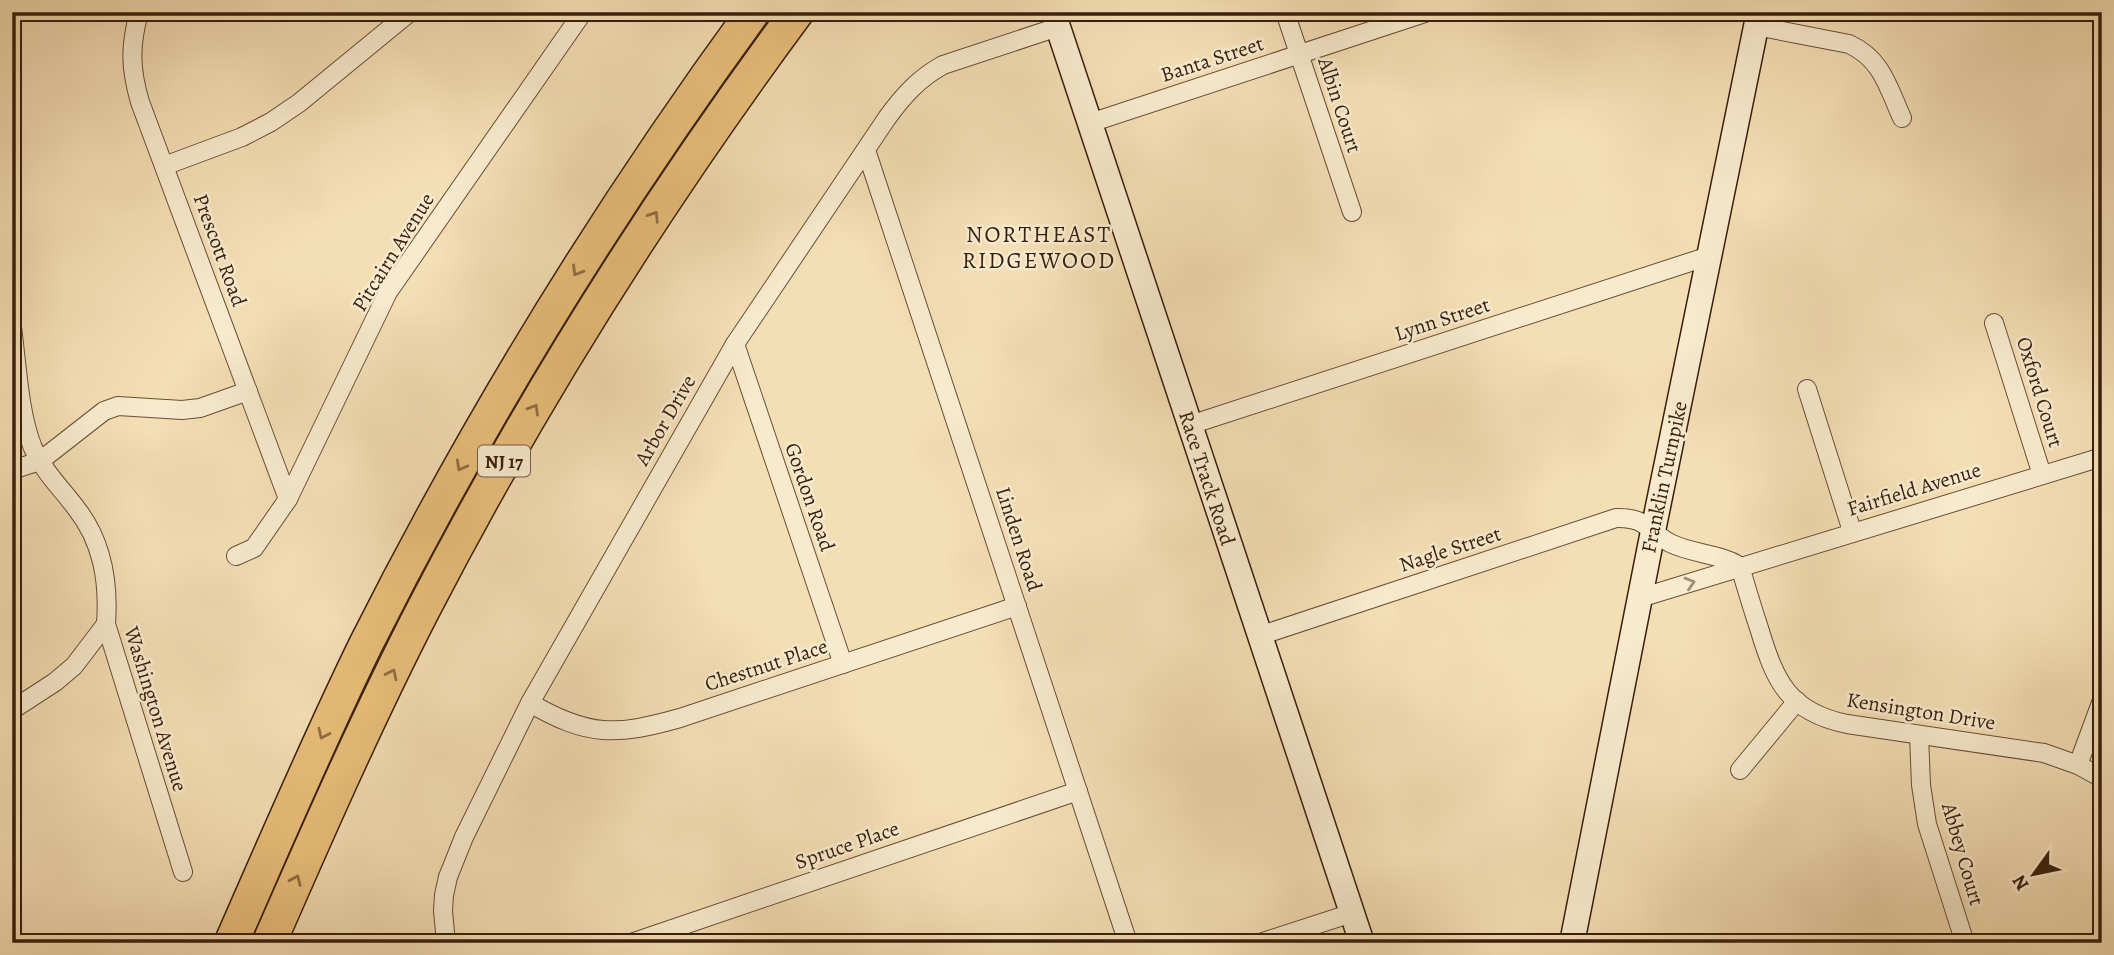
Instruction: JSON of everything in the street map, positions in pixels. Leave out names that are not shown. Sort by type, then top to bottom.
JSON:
[{"type":"highway","points":[[600,232],[665,104],[731,12]]},
{"type":"highway","name":"NJ 17","points":[[231,943],[336,707],[394,590],[478,436],[600,232],[753,12]]},
{"type":"highway","name":"NJ 17","points":[[269,943],[367,724],[479,506],[582,328],[651,220],[727,108],[797,12]]},
{"type":"highway","points":[[727,108],[820,12]]},
{"type":"street","name":"Prescott Road","points":[[139,12],[133,34],[133,79],[288,499]]},
{"type":"street","points":[[164,166],[242,136],[271,121],[299,103],[410,12]]},
{"type":"street","name":"Pitcairn Avenue","points":[[236,556],[254,548],[288,499],[388,292],[583,12]]},
{"type":"street","name":"Albin Court","points":[[1285,12],[1352,212]]},
{"type":"street","name":"Banta Street","points":[[1090,123],[1428,12]]},
{"type":"street","points":[[1758,19],[1862,50],[1872,58],[1885,79],[1902,118]]},
{"type":"street","name":"Franklin Turnpike","points":[[1573,943],[1653,531],[1758,19]]},
{"type":"street","name":"Race Track Road","points":[[1055,20],[1362,943]]},
{"type":"street","name":"Arbor Drive","points":[[446,943],[444,895],[464,837],[530,703],[735,344],[897,103],[908,91],[930,72],[1055,20]]},
{"type":"street","name":"Linden Road","points":[[866,150],[1128,943]]},
{"type":"street","name":"Lynn Street","points":[[1190,425],[1709,256]]},
{"type":"street","name":"Oxford Court","points":[[1994,323],[2042,475]]},
{"type":"street","name":"Washington Avenue","points":[[12,327],[25,424],[47,473],[77,509],[99,550],[106,572],[106,624],[183,872]]},
{"type":"street","name":"Gordon Road","points":[[735,344],[843,664]]},
{"type":"street","points":[[1807,389],[1852,531]]},
{"type":"street","points":[[12,470],[40,461],[104,411],[118,406],[183,410],[200,408],[248,391]]},
{"type":"street","name":"Fairfield Avenue","points":[[1640,598],[1852,531],[2102,457]]},
{"type":"street","name":"Nagle Street","points":[[1259,636],[1610,519],[1629,517],[1653,531]]},
{"type":"street","points":[[1653,531],[1675,545],[1721,557],[1740,566]]},
{"type":"street","name":"Kensington Drive","points":[[1740,566],[1769,664],[1781,685],[1797,701],[1816,714],[1835,721],[2044,753],[2078,765],[2102,779]]},
{"type":"street","name":"Chestnut Place","points":[[530,703],[568,723],[587,729],[643,728],[1017,606]]},
{"type":"street","points":[[12,710],[74,666],[106,624]]},
{"type":"street","points":[[2078,765],[2102,700]]},
{"type":"street","points":[[1740,770],[1797,701]]},
{"type":"street","name":"Abbey Court","points":[[1919,735],[1921,785],[1927,824],[1965,943]]},
{"type":"street","name":"Spruce Place","points":[[631,943],[1078,791]]},
{"type":"street","points":[[1260,943],[1352,912]]},
{"type":"district","name":"NORTHEAST RIDGEWOOD","points":[[1039,247]]}]
